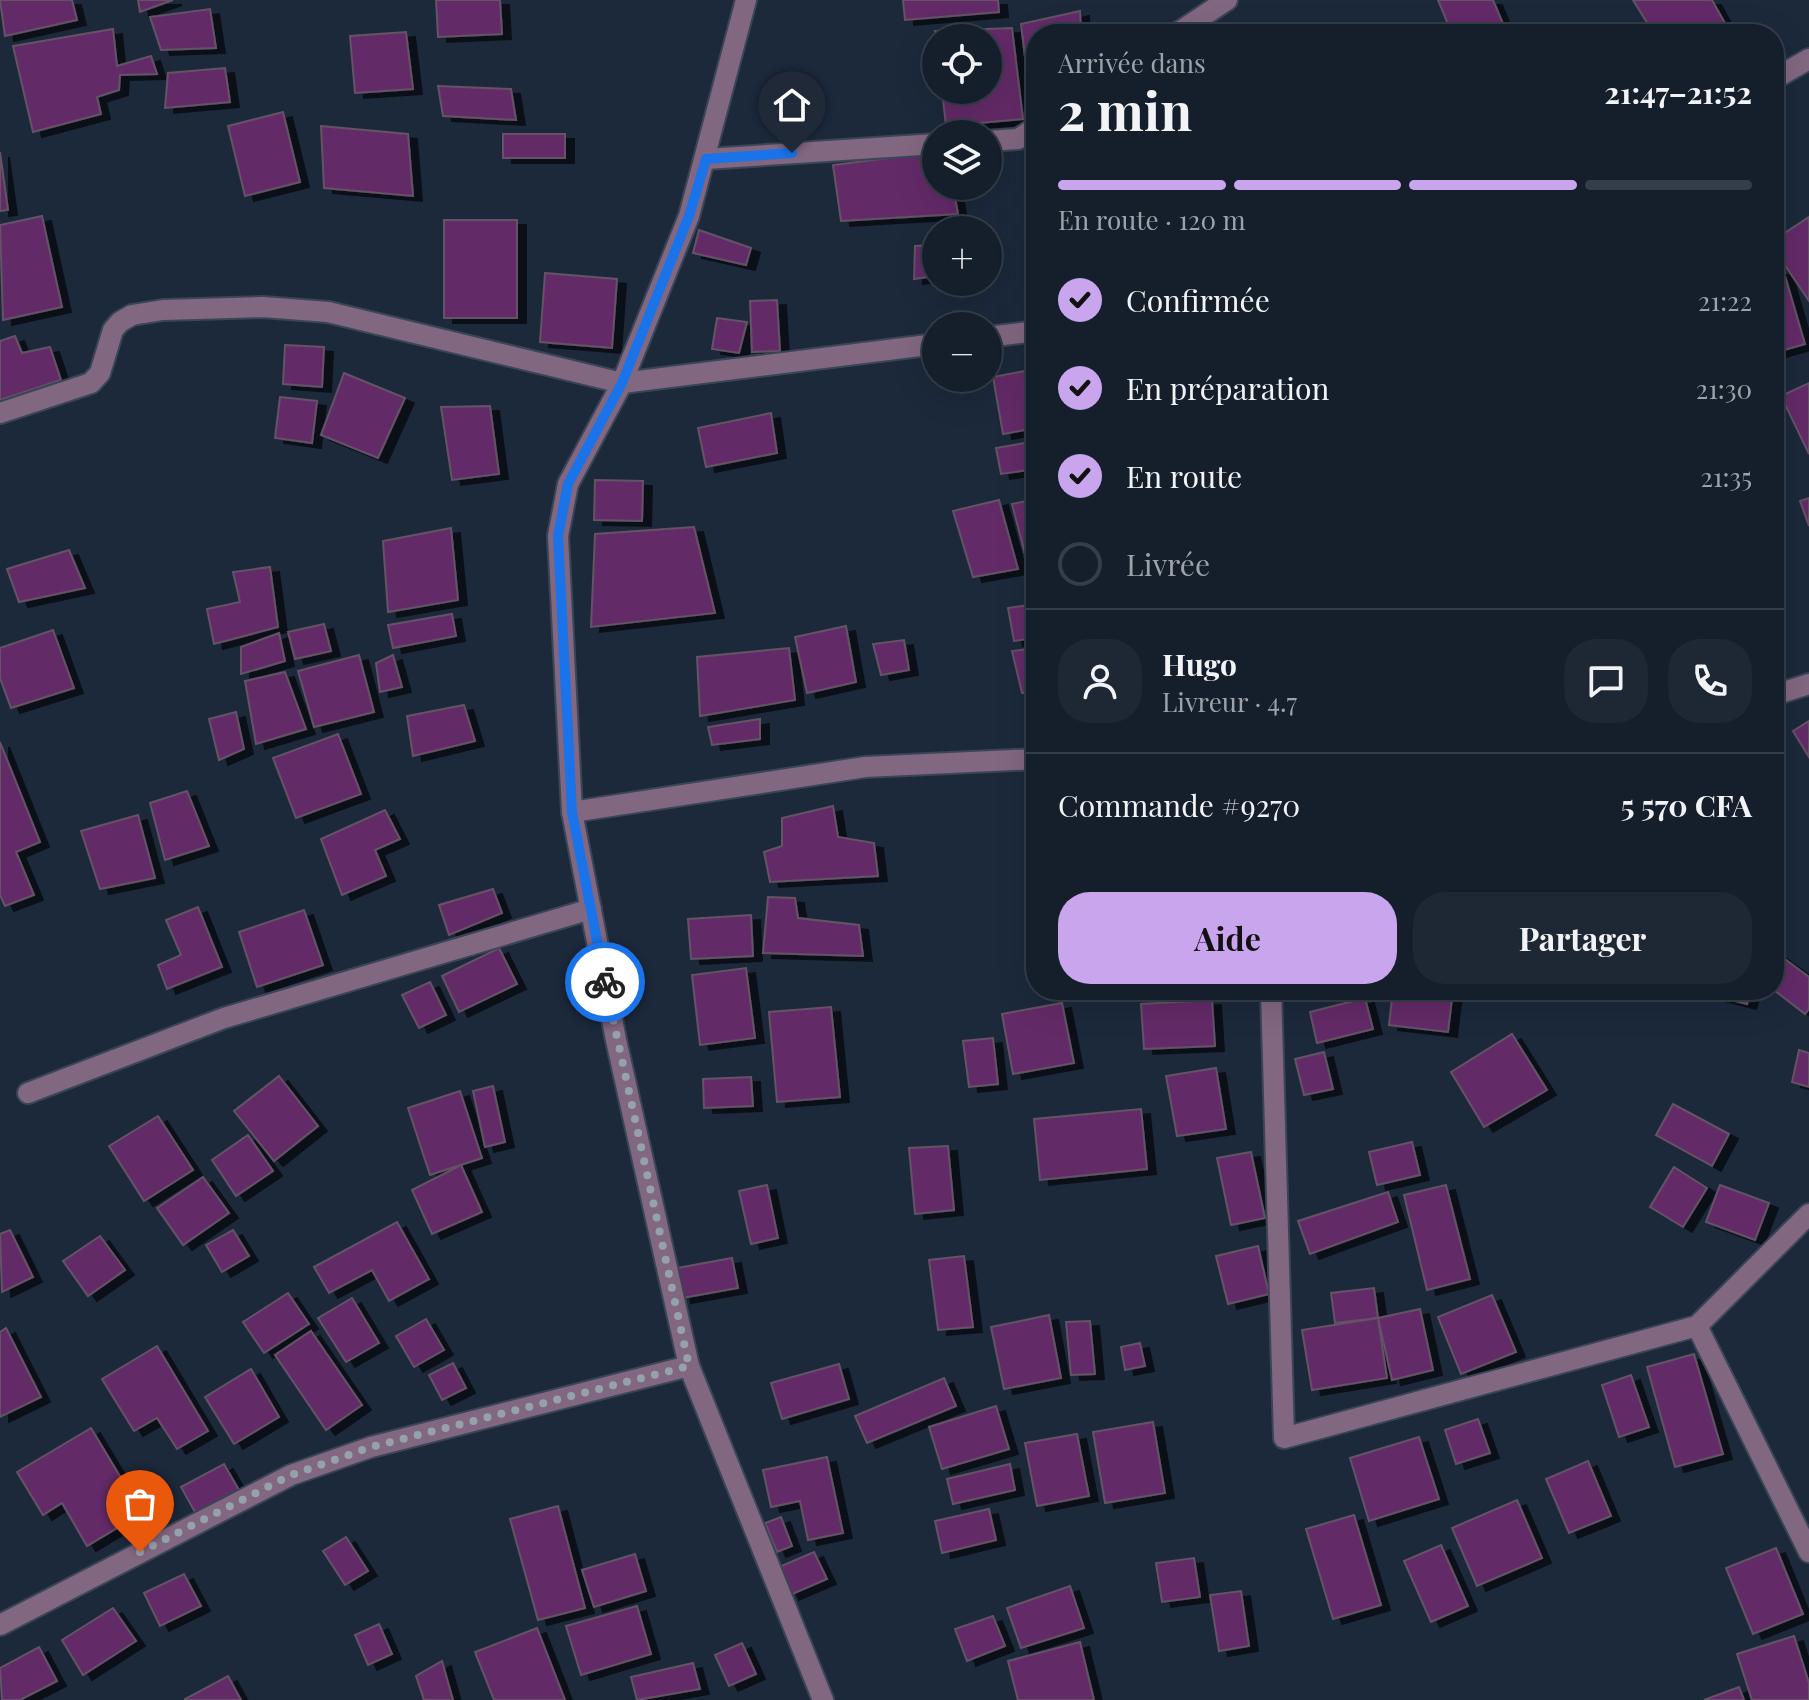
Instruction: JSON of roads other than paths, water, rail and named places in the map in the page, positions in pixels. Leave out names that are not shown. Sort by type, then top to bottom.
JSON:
[{"type":"street","points":[[746,0],[689,216],[622,383],[568,484],[558,536],[572,812],[616,1040],[689,1366],[823,1700]]},
{"type":"street","points":[[1191,24],[1227,0]]},
{"type":"street","points":[[1784,73],[1809,59]]},
{"type":"street","points":[[1002,140],[1018,139],[1026,134]]},
{"type":"street","points":[[706,159],[922,145]]},
{"type":"street","points":[[0,413],[91,383],[100,373],[113,330],[120,322],[132,315],[163,310],[263,307],[328,312],[622,383],[922,346]]},
{"type":"street","points":[[1002,335],[1026,332]]},
{"type":"street","points":[[1784,692],[1809,684]]},
{"type":"street","points":[[572,812],[865,767],[1026,759]]},
{"type":"street","points":[[28,1093],[224,1018],[591,909]]},
{"type":"street","points":[[1271,1000],[1285,1373],[1284,1438],[1697,1326],[1809,1214]]},
{"type":"street","points":[[1697,1326],[1809,1552]]},
{"type":"street","points":[[0,1625],[291,1475],[371,1447],[689,1366]]}]
